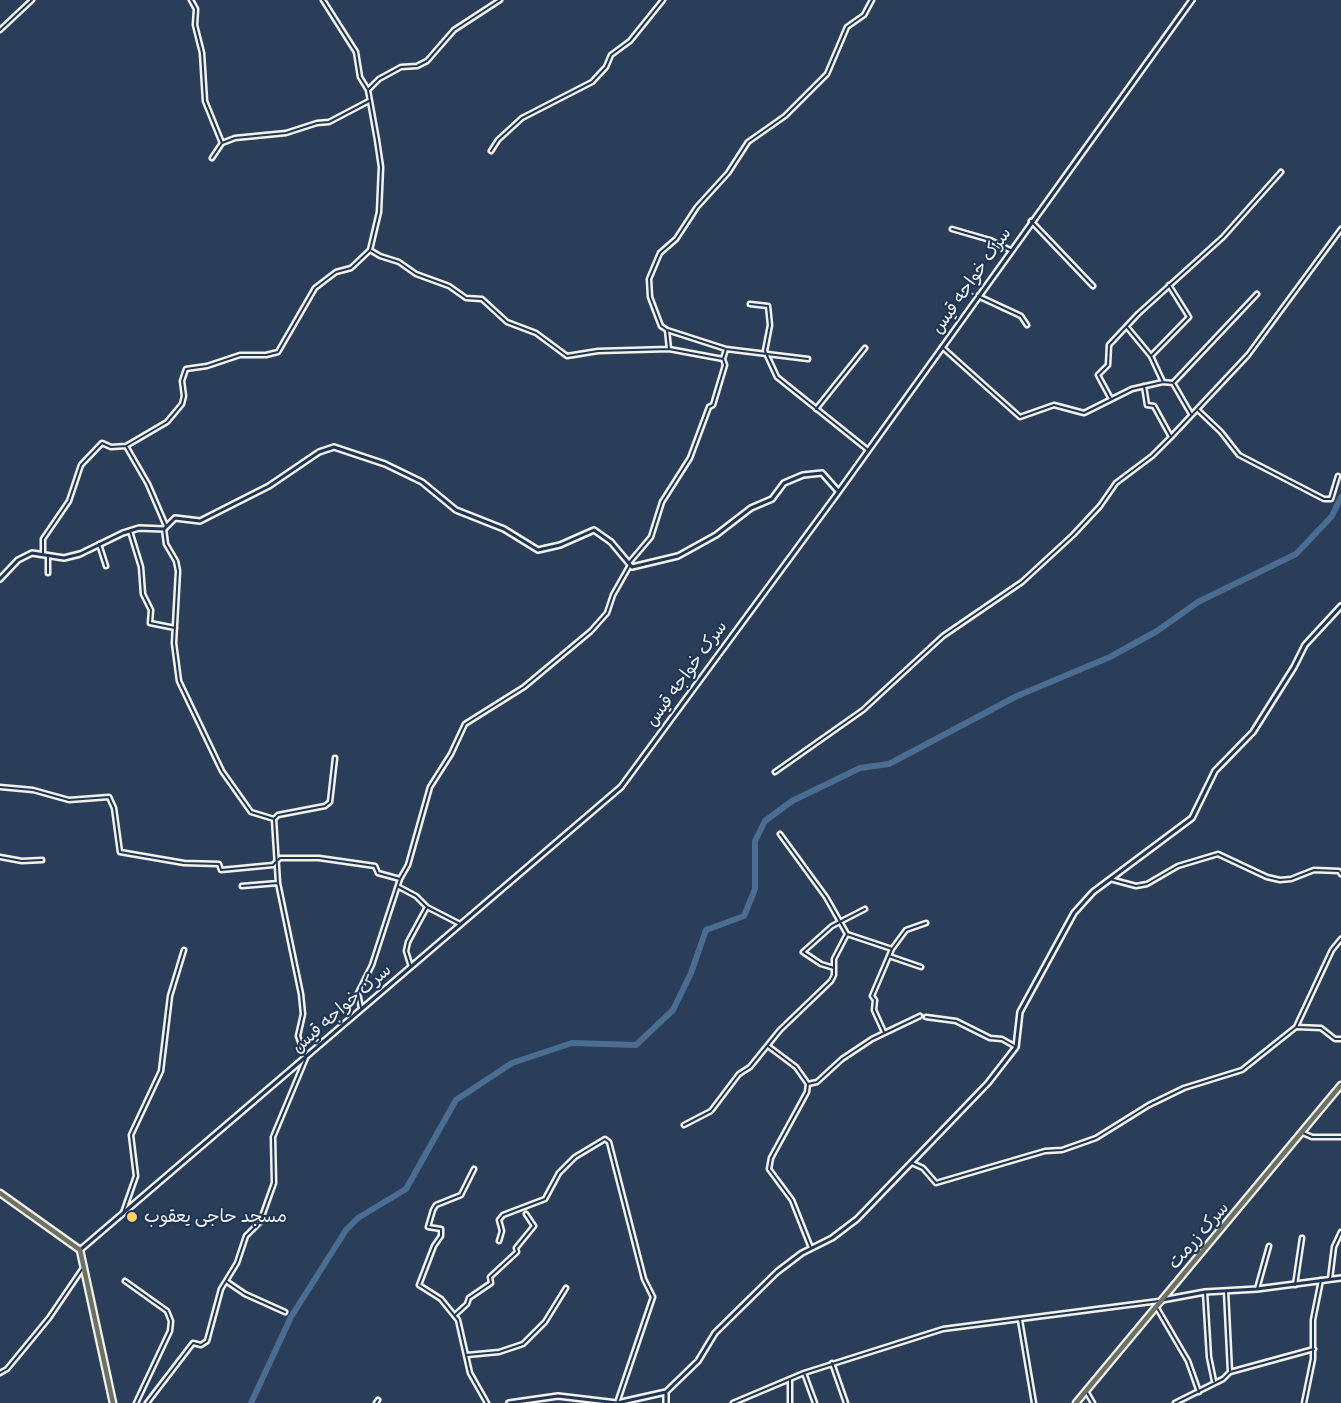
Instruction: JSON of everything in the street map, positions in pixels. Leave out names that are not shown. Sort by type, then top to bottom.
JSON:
[{"type":"highway","name":"سرک زرمت","points":[[1076,1403],[1341,1085]]},
{"type":"highway","points":[[0,1193],[80,1250],[113,1403]]},
{"type":"street","points":[[0,30],[32,0]]},
{"type":"street","points":[[191,0],[196,9],[195,25],[202,53],[205,101],[222,143]]},
{"type":"street","points":[[43,553],[43,539],[69,501],[79,469],[86,458],[102,443],[111,447],[126,446],[167,422],[177,413],[184,396],[183,381],[186,369],[207,366],[240,355],[266,355],[278,352],[315,288],[336,272],[351,268],[370,250],[379,212],[381,167],[368,90],[360,77],[356,52],[324,0]]},
{"type":"street","points":[[368,90],[379,79],[400,67],[417,66],[427,61],[454,30],[501,0]]},
{"type":"street","points":[[491,151],[502,135],[522,118],[592,82],[606,67],[612,55],[630,41],[663,0]]},
{"type":"street","points":[[808,359],[726,349],[721,345],[667,330],[661,326],[650,297],[649,279],[660,253],[676,239],[697,207],[728,173],[748,142],[785,116],[827,74],[847,27],[864,15],[872,0]]},
{"type":"street","name":"سرک خواجه قیس","points":[[80,1250],[621,787],[868,450],[1192,0]]},
{"type":"street","points":[[212,158],[222,143],[235,138],[286,133],[317,123],[329,122],[369,101]]},
{"type":"street","points":[[1111,399],[1098,375],[1108,365],[1109,345],[1169,285],[1209,251],[1281,172]]},
{"type":"street","points":[[1031,221],[1093,286]]},
{"type":"street","points":[[952,229],[990,240],[1010,250]]},
{"type":"street","points":[[775,772],[863,710],[943,636],[1022,582],[1088,520],[1116,483],[1152,456],[1198,410],[1279,316],[1327,245],[1341,229]]},
{"type":"street","points":[[370,250],[399,262],[416,274],[449,286],[466,298],[482,299],[491,304],[507,322],[536,333],[567,356],[598,351],[669,349],[723,359]]},
{"type":"street","points":[[1151,356],[1189,317],[1169,285]]},
{"type":"street","points":[[1173,383],[1257,294]]},
{"type":"street","points":[[978,296],[1021,316],[1027,326]]},
{"type":"street","points":[[750,304],[768,306],[770,325],[765,351],[777,377],[868,450]]},
{"type":"street","points":[[1127,327],[1151,356],[1163,382]]},
{"type":"street","points":[[667,330],[669,349]]},
{"type":"street","points":[[942,347],[1020,417],[1054,405],[1084,413],[1132,388],[1163,382],[1173,383]]},
{"type":"street","points":[[816,409],[865,348]]},
{"type":"street","points":[[362,1010],[357,993],[372,965],[400,879],[408,865],[430,787],[451,753],[465,723],[524,687],[591,631],[607,613],[613,595],[629,564],[651,537],[662,502],[690,458],[709,407],[713,405],[725,365],[723,359],[726,349]]},
{"type":"street","points":[[1173,383],[1192,415]]},
{"type":"street","points":[[1144,386],[1147,405],[1154,406],[1171,437]]},
{"type":"street","points":[[1198,410],[1221,432],[1239,455],[1324,499],[1331,499],[1338,476]]},
{"type":"street","points":[[126,446],[148,484],[165,528],[166,544],[176,561],[178,571],[175,628],[179,681],[222,771],[251,812],[274,819]]},
{"type":"street","points":[[0,579],[18,560],[32,553],[70,557],[130,531],[140,528],[165,528],[175,518],[200,521],[269,486],[319,452],[334,447],[386,464],[404,473],[422,483],[456,510],[504,529],[538,550],[594,530],[611,542],[632,567],[678,556],[716,535],[751,508],[771,499],[784,483],[803,475],[822,473],[838,491]]},
{"type":"street","points":[[130,531],[141,567],[143,594],[152,610],[150,623],[175,628]]},
{"type":"street","points":[[99,544],[105,566]]},
{"type":"street","points":[[48,556],[48,573]]},
{"type":"street","points":[[509,1403],[558,1396],[617,1403],[666,1392],[698,1361],[715,1333],[777,1272],[811,1248],[832,1238],[857,1219],[988,1083],[1016,1047],[1020,1012],[1074,913],[1093,891],[1192,818],[1215,771],[1253,732],[1294,667],[1305,645],[1341,606]]},
{"type":"street","points":[[274,819],[278,815],[325,806],[330,802],[335,758]]},
{"type":"street","points":[[0,787],[33,790],[69,800],[108,797],[114,808],[120,852],[184,863],[219,864],[221,870],[273,865],[280,858],[299,856],[336,859],[375,866],[378,873],[400,879]]},
{"type":"street","points":[[147,1403],[193,1342],[201,1345],[207,1341],[221,1289],[237,1263],[246,1236],[260,1222],[274,1183],[273,1137],[306,1058],[298,1036],[303,1014],[301,994],[278,884],[274,819]]},
{"type":"street","points":[[780,834],[826,897],[847,934],[891,949]]},
{"type":"street","points":[[1110,879],[1136,886],[1147,884],[1178,866],[1218,854],[1267,877],[1280,880],[1291,879],[1314,870],[1339,871],[1341,874]]},
{"type":"street","points":[[0,857],[22,861],[42,860]]},
{"type":"street","points":[[242,886],[278,884]]},
{"type":"street","points":[[399,887],[416,896],[428,907],[461,925]]},
{"type":"street","points":[[411,968],[406,951],[408,942],[428,907]]},
{"type":"street","points":[[834,968],[821,964],[803,952],[832,926],[841,924],[865,909]]},
{"type":"street","points":[[884,1033],[874,1010],[875,1000],[872,996],[891,949],[906,930],[926,923]]},
{"type":"street","points":[[684,1125],[711,1111],[739,1074],[750,1067],[780,1030],[831,981],[834,959],[847,934]]},
{"type":"street","points":[[912,1163],[923,1168],[936,1183],[1096,1138],[1167,1096],[1204,1080],[1242,1070],[1297,1026],[1332,950],[1341,939]]},
{"type":"street","points":[[122,1214],[136,1176],[131,1135],[161,1071],[170,996],[184,950]]},
{"type":"street","points":[[888,956],[921,967]]},
{"type":"street","points":[[808,1084],[817,1082],[842,1059],[884,1033],[920,1016]]},
{"type":"street","points":[[926,1017],[957,1021],[990,1038],[1002,1039],[1016,1047]]},
{"type":"street","points":[[1297,1026],[1321,1028],[1335,1039],[1341,1039]]},
{"type":"street","points":[[768,1046],[796,1067],[808,1084],[807,1092],[768,1164],[772,1175],[792,1200],[811,1248]]},
{"type":"street","points":[[1302,1133],[1312,1137],[1341,1137]]},
{"type":"street","points":[[499,1241],[502,1231],[499,1220],[503,1215],[545,1199],[559,1173],[575,1157],[605,1139],[609,1142],[644,1280],[653,1297],[634,1360],[617,1403]]},
{"type":"street","points":[[474,1169],[461,1195],[436,1205],[427,1223],[430,1228],[441,1229],[441,1236],[434,1246],[419,1285],[441,1299],[455,1315],[470,1372],[487,1403]]},
{"type":"street","points":[[455,1315],[467,1304],[469,1298],[491,1283],[490,1277],[517,1252],[516,1248],[534,1226],[526,1214]]},
{"type":"street","points":[[1330,1279],[1334,1247],[1341,1232]]},
{"type":"street","points":[[1295,1285],[1302,1238]]},
{"type":"street","points":[[1257,1289],[1269,1246]]},
{"type":"street","points":[[0,1373],[7,1369],[49,1318],[83,1267]]},
{"type":"street","points":[[733,1403],[790,1378],[832,1363],[913,1341],[943,1329],[1020,1320],[1205,1292],[1257,1289],[1341,1278]]},
{"type":"street","points":[[1304,1403],[1314,1349],[1313,1320],[1321,1280]]},
{"type":"street","points":[[125,1281],[167,1311],[171,1321],[170,1331],[136,1403]]},
{"type":"street","points":[[226,1281],[244,1294],[285,1312]]},
{"type":"street","points":[[467,1355],[500,1352],[523,1344],[544,1322],[566,1288]]},
{"type":"street","points":[[1226,1290],[1230,1372]]},
{"type":"street","points":[[1205,1292],[1209,1357],[1214,1381]]},
{"type":"street","points":[[1156,1307],[1160,1308],[1188,1361],[1198,1392]]},
{"type":"street","points":[[1020,1320],[1034,1403]]},
{"type":"street","points":[[1176,1403],[1214,1381],[1223,1379],[1230,1372],[1314,1349]]},
{"type":"street","points":[[832,1363],[846,1403]]},
{"type":"street","points":[[804,1373],[815,1403]]},
{"type":"street","points":[[790,1378],[790,1403]]},
{"type":"street","points":[[1086,1391],[1093,1403]]},
{"type":"street","points":[[666,1392],[666,1403]]},
{"type":"waterway","points":[[251,1403],[291,1317],[346,1230],[358,1218],[406,1189],[456,1100],[512,1063],[572,1043],[636,1045],[673,1010],[691,973],[706,930],[744,916],[755,889],[755,841],[765,821],[792,801],[860,768],[889,764],[1017,696],[1110,657],[1157,631],[1198,602],[1296,554],[1332,516],[1341,497]]},
{"type":"place","name":"مسجد حاجی یعقوب","points":[[132,1217]]}]
